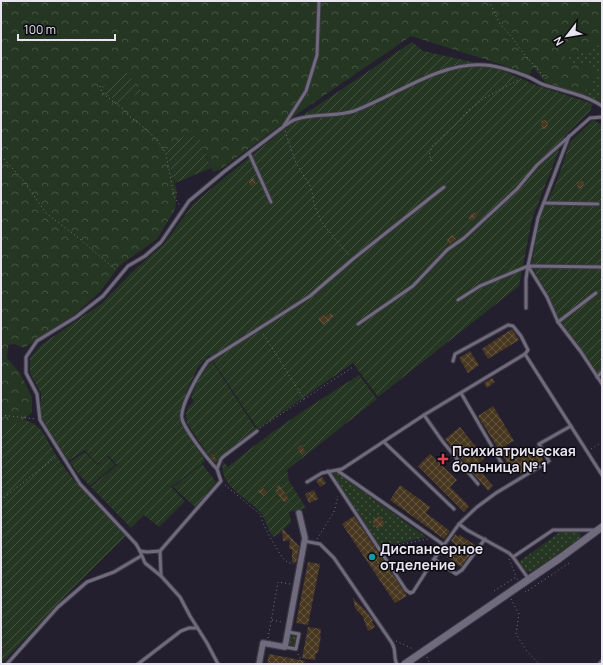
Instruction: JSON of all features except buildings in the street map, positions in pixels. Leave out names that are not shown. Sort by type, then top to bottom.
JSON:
[{"type":"street","points":[[259,664],[263,643],[285,647],[304,541],[299,512]]},
{"type":"street","points":[[405,664],[600,529]]},
{"type":"lane","points":[[283,127],[306,91],[318,55],[319,1]]},
{"type":"lane","points":[[218,664],[180,597],[145,563],[136,544],[80,484],[40,420],[37,394],[26,373],[26,357],[37,341],[76,317],[103,296],[128,266],[145,256],[161,242],[189,201],[249,153],[296,119],[340,114],[352,111],[380,101],[435,73],[458,67],[486,65],[505,68],[542,84],[596,102],[602,106]]},
{"type":"lane","points":[[358,324],[413,286],[447,250],[464,238],[517,189],[537,165],[590,118],[602,117]]},
{"type":"lane","points":[[526,308],[526,279],[538,218],[569,136]]},
{"type":"lane","points":[[249,153],[271,202]]},
{"type":"lane","points":[[160,576],[160,551],[221,481],[217,469],[211,464],[182,418],[182,413],[190,391],[196,378],[208,361],[259,327],[310,296],[444,187]]},
{"type":"lane","points":[[544,203],[598,204]]},
{"type":"lane","points":[[528,266],[547,297],[558,322],[581,352],[602,384]]},
{"type":"lane","points":[[458,300],[480,286],[528,266],[602,267]]},
{"type":"lane","points":[[558,322],[596,293]]},
{"type":"lane","points":[[307,482],[322,473],[328,471],[338,471],[525,354],[528,350],[521,336],[513,326],[508,325],[454,354],[452,360]]},
{"type":"lane","points":[[525,354],[602,475]]},
{"type":"lane","points":[[597,376],[602,372]]},
{"type":"lane","points":[[461,393],[505,469]]},
{"type":"lane","points":[[424,416],[478,484]]},
{"type":"lane","points":[[328,471],[406,590],[410,593],[415,590],[434,559],[459,524],[477,507],[496,493],[549,461],[539,444],[571,426]]},
{"type":"lane","points":[[217,469],[221,459],[224,456],[257,431]]},
{"type":"lane","points":[[384,442],[454,509]]},
{"type":"lane","points":[[338,471],[444,546]]},
{"type":"lane","points":[[459,524],[512,556],[529,579]]},
{"type":"lane","points":[[512,556],[554,530],[600,529]]},
{"type":"lane","points":[[434,559],[456,574],[462,570],[485,539]]},
{"type":"lane","points":[[304,541],[320,544],[334,558],[391,640],[396,650],[395,661],[397,664]]},
{"type":"lane","points":[[140,550],[147,552],[160,551]]},
{"type":"lane","points":[[7,664],[58,607],[88,582],[114,572],[141,556]]},
{"type":"lane","points":[[138,664],[181,631],[189,628],[197,628]]},
{"type":"lane","points":[[285,647],[296,649],[299,634],[288,632]]},
{"type":"lane","points":[[599,664],[602,661]]},
{"type":"path","points":[[489,1],[500,24],[553,87]]},
{"type":"path","points":[[432,161],[429,155],[432,146],[468,111],[483,99],[526,76]]},
{"type":"path","points":[[100,86],[102,92],[147,130],[159,143],[166,154],[174,196],[182,210]]},
{"type":"path","points":[[283,127],[287,134],[296,164],[310,186],[314,196],[314,204],[321,221],[354,259]]},
{"type":"path","points":[[4,159],[23,180],[46,213],[81,240],[120,274]]},
{"type":"path","points":[[259,327],[304,399]]},
{"type":"path","points":[[257,431],[353,367]]},
{"type":"path","points":[[1,415],[40,420]]},
{"type":"path","points":[[587,452],[602,442]]},
{"type":"path","points":[[1,500],[60,453]]},
{"type":"path","points":[[221,481],[260,515],[265,529],[282,558],[287,562],[300,566]]},
{"type":"path","points":[[314,543],[322,533],[334,512],[339,489]]},
{"type":"path","points":[[381,552],[387,547],[434,538]]},
{"type":"path","points":[[512,556],[508,560],[514,569],[516,577]]},
{"type":"path","points":[[267,644],[278,582],[296,585]]},
{"type":"path","points":[[511,599],[519,614],[516,634],[526,650],[540,664]]},
{"type":"path","points":[[271,620],[290,623]]},
{"type":"path","points":[[391,640],[400,642],[414,649]]},
{"type":"path","points":[[296,649],[303,664]]},
{"type":"green space","points":[[1,1],[602,1],[602,43],[587,52],[565,57],[567,63],[575,65],[589,63],[596,75],[592,85],[580,94],[545,82],[533,67],[529,76],[506,66],[411,36],[278,127],[221,169],[213,172],[200,139],[166,150],[177,192],[175,209],[157,239],[119,266],[100,292],[75,314],[24,348],[14,344],[8,345],[7,358],[20,373],[32,397],[32,412],[24,420],[1,431]]},
{"type":"green space","points":[[412,42],[423,51],[495,67],[533,84],[593,104],[590,111],[565,135],[532,219],[519,286],[378,397],[353,363],[258,429],[209,355],[198,367],[187,390],[180,417],[205,461],[171,487],[185,501],[159,527],[144,515],[131,528],[91,487],[117,465],[108,455],[97,464],[85,450],[68,461],[41,420],[41,393],[30,373],[30,358],[41,345],[101,304],[132,272],[164,244],[193,204],[229,174],[293,122]]},
{"type":"green space","points":[[602,43],[602,104],[580,94],[592,85],[589,63],[575,65],[567,63],[565,57],[587,52]]},
{"type":"green space","points":[[126,72],[141,91],[121,104],[104,92],[102,87]]},
{"type":"green space","points":[[593,120],[602,125],[602,380],[557,318],[550,298],[536,274],[532,263],[540,217],[557,181],[570,142]]},
{"type":"green space","points":[[187,134],[200,139],[211,168],[175,183],[166,150]]},
{"type":"green space","points":[[212,361],[256,429],[233,446],[214,464],[187,423],[186,416],[189,406],[194,402],[191,397],[201,374]]},
{"type":"green space","points":[[359,375],[377,399],[287,470],[289,481],[306,508],[289,512],[291,522],[279,534],[273,537],[261,513],[229,485],[225,478],[223,462],[228,467],[276,430]]},
{"type":"green space","points":[[24,420],[39,428],[70,475],[88,496],[127,535],[71,590],[1,664],[1,431]]},
{"type":"green space","points":[[85,452],[97,465],[107,456],[115,465],[90,486],[70,462]]},
{"type":"green space","points":[[202,464],[216,482],[195,507],[173,487]]},
{"type":"green space","points":[[334,472],[426,537],[386,546],[381,549],[339,485],[334,476]]},
{"type":"green space","points":[[577,531],[581,535],[581,538],[531,572],[526,570],[520,563],[520,561],[560,532]]},
{"type":"green space","points":[[289,635],[296,636],[294,646],[288,645]]},
{"type":"place","name":"Психиатрическая больница № 1","points":[[443,459]]},
{"type":"place","name":"Диспансерное отделение","points":[[372,557]]}]
